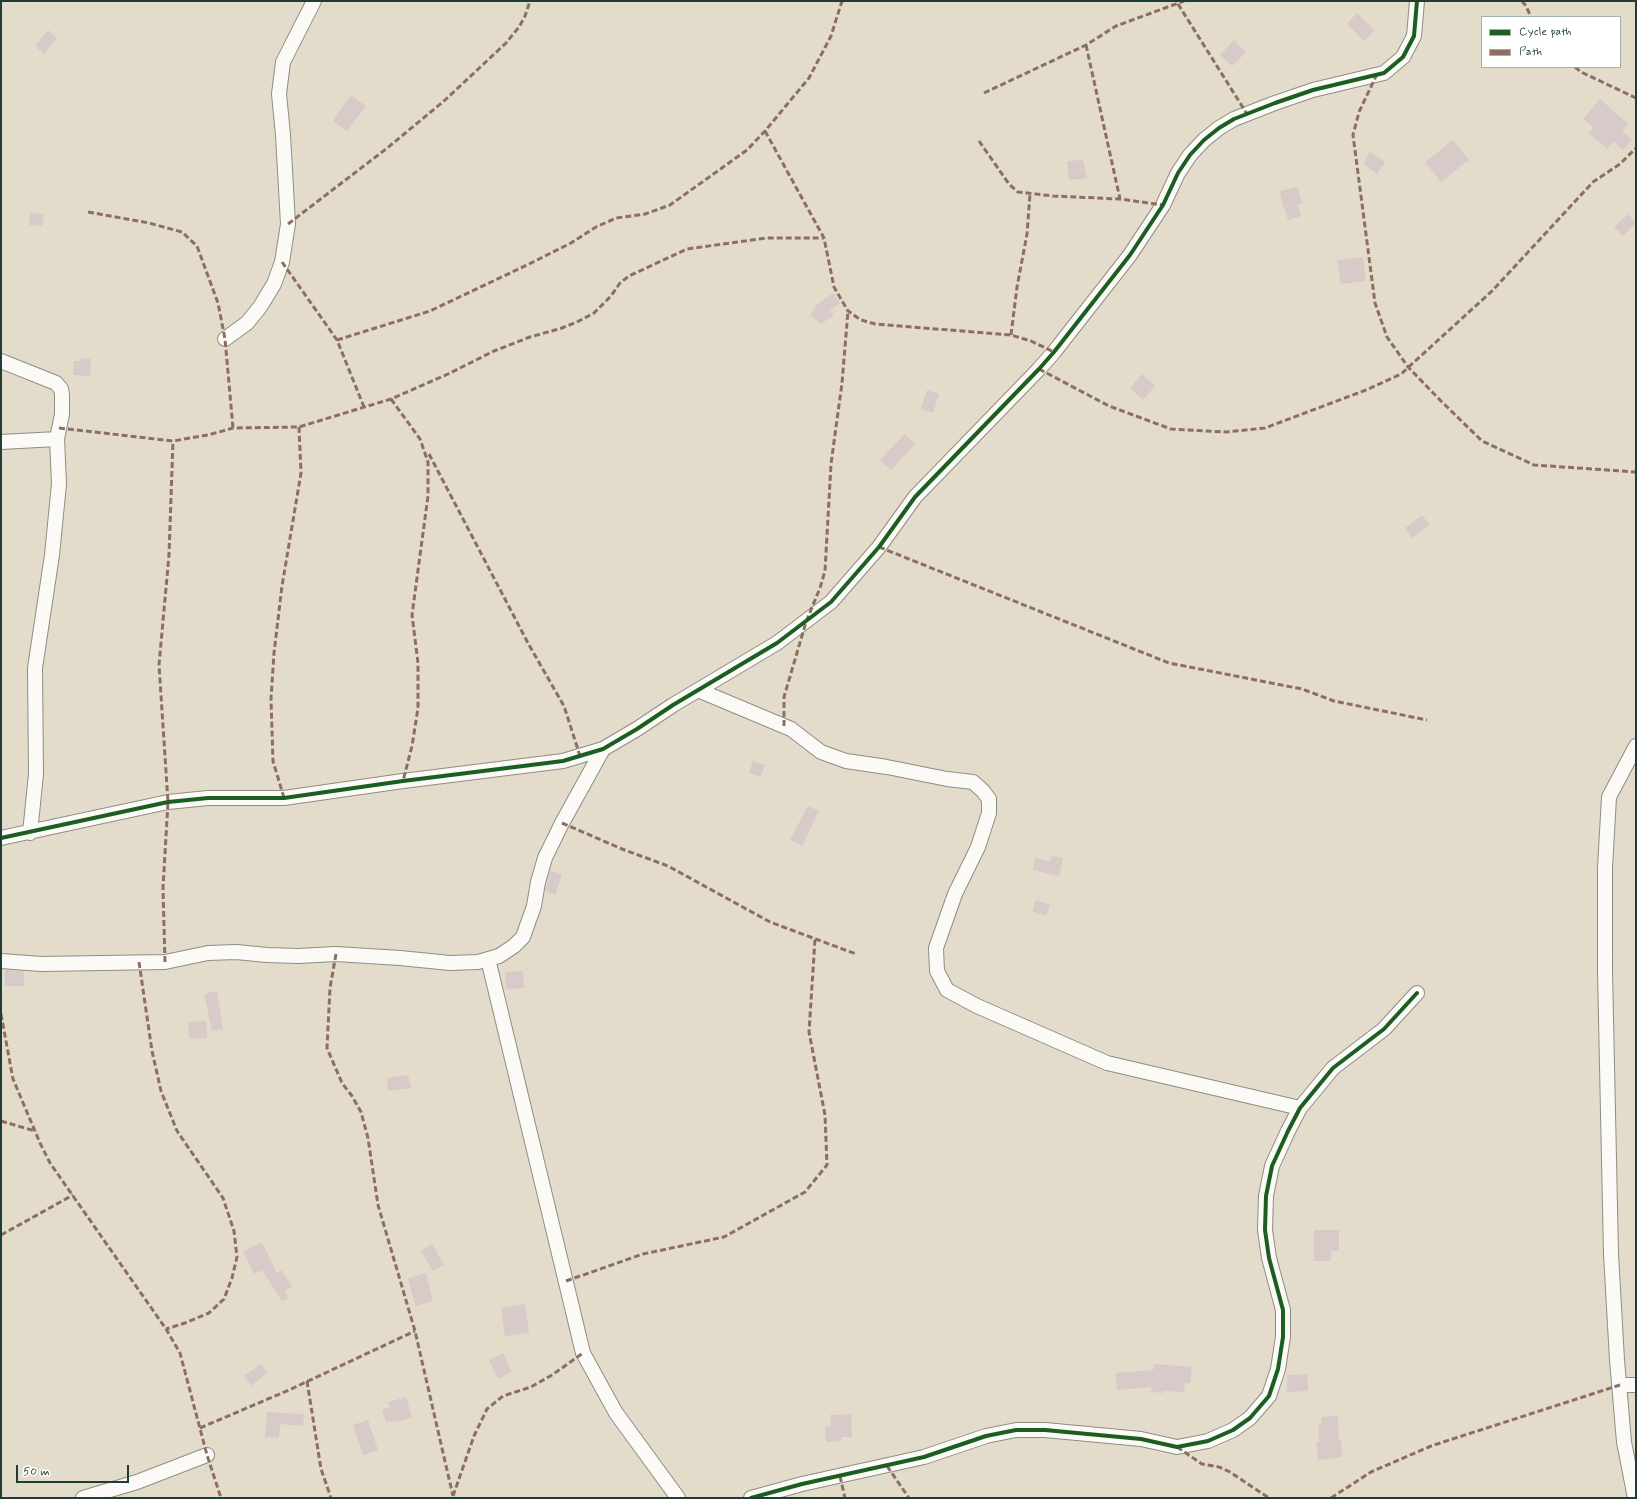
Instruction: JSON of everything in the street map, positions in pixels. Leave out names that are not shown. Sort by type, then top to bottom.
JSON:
[{"type":"street","points":[[225,339],[247,323],[260,308],[274,284],[282,262],[288,224],[279,94],[283,62],[314,1]]},
{"type":"street","points":[[1,838],[30,833],[168,802],[208,798],[284,798],[403,781],[563,761],[603,749],[777,643],[831,602],[879,547],[915,497],[1054,352],[1134,250],[1164,205],[1178,173],[1190,155],[1204,140],[1219,128],[1234,119],[1275,103],[1313,90],[1384,73],[1403,58],[1414,36],[1416,1]]},
{"type":"street","points":[[1,361],[56,383],[61,389],[62,414],[57,438],[59,484],[52,556],[35,668],[36,774],[30,833]]},
{"type":"street","points":[[1,442],[57,438]]},
{"type":"street","points":[[698,690],[791,729],[821,752],[846,761],[973,782],[983,791],[989,799],[990,813],[978,847],[955,894],[936,948],[937,971],[947,990],[977,1006],[1107,1063],[1300,1108]]},
{"type":"street","points":[[1635,1498],[1624,1442],[1617,1360],[1611,1254],[1605,971],[1605,868],[1609,797],[1636,746]]},
{"type":"street","points":[[1,961],[41,964],[165,962],[208,953],[236,952],[274,955],[336,954],[450,963],[478,962],[499,956],[514,946],[523,937],[534,906],[538,882],[545,858],[562,823],[603,749]]},
{"type":"street","points":[[488,959],[583,1353],[616,1413],[678,1498]]},
{"type":"street","points":[[751,1498],[802,1484],[924,1457],[986,1436],[1016,1430],[1045,1430],[1141,1439],[1177,1447],[1208,1441],[1233,1430],[1250,1418],[1269,1396],[1278,1369],[1283,1337],[1283,1310],[1269,1258],[1265,1230],[1266,1196],[1272,1166],[1288,1130],[1300,1108],[1333,1068],[1384,1029],[1417,993]]},
{"type":"street","points":[[1620,1384],[1636,1385]]},
{"type":"street","points":[[83,1498],[137,1482],[207,1455]]},
{"type":"building","points":[[1357,13],[1375,30],[1364,41],[1347,24]]},
{"type":"building","points":[[48,30],[57,38],[44,54],[35,46]]},
{"type":"building","points":[[1234,40],[1246,52],[1232,66],[1220,55]]},
{"type":"building","points":[[351,95],[366,106],[347,131],[333,121]]},
{"type":"building","points":[[1600,99],[1628,124],[1622,131],[1632,140],[1623,150],[1614,142],[1607,149],[1589,133],[1594,128],[1583,119]]},
{"type":"building","points":[[1453,140],[1469,160],[1441,182],[1425,162]]},
{"type":"building","points":[[1370,152],[1385,162],[1377,174],[1363,164]]},
{"type":"building","points":[[1083,160],[1087,178],[1069,180],[1067,161]]},
{"type":"building","points":[[1298,187],[1302,203],[1297,204],[1301,216],[1288,220],[1283,207],[1280,191]]},
{"type":"building","points":[[30,213],[44,214],[42,226],[29,225]]},
{"type":"building","points":[[1628,214],[1636,223],[1623,236],[1614,227]]},
{"type":"building","points":[[1363,257],[1366,281],[1341,284],[1337,260]]},
{"type":"building","points":[[833,293],[840,303],[830,310],[834,315],[821,324],[810,315],[815,309],[814,307]]},
{"type":"building","points":[[80,358],[91,359],[90,376],[73,375],[74,361],[80,361]]},
{"type":"building","points":[[1142,374],[1155,386],[1143,400],[1130,388]]},
{"type":"building","points":[[927,390],[939,394],[933,413],[921,409]]},
{"type":"building","points":[[905,434],[915,444],[891,470],[880,460]]},
{"type":"building","points":[[1422,515],[1430,525],[1412,538],[1405,528]]},
{"type":"building","points":[[753,761],[765,765],[761,777],[749,773]]},
{"type":"building","points":[[808,806],[819,811],[802,846],[790,840]]},
{"type":"building","points":[[1052,856],[1063,858],[1059,876],[1033,870],[1035,858],[1051,861]]},
{"type":"building","points":[[550,870],[562,875],[555,895],[545,891]]},
{"type":"building","points":[[1036,900],[1050,905],[1046,916],[1032,911]]},
{"type":"building","points":[[5,970],[24,971],[24,986],[5,986]]},
{"type":"building","points":[[523,971],[524,988],[506,989],[505,972]]},
{"type":"building","points":[[217,991],[223,1029],[212,1031],[204,994]]},
{"type":"building","points":[[206,1021],[207,1038],[189,1039],[188,1022]]},
{"type":"building","points":[[408,1075],[411,1088],[388,1091],[387,1078]]},
{"type":"building","points":[[1314,1230],[1339,1230],[1339,1251],[1331,1251],[1331,1261],[1314,1261]]},
{"type":"building","points":[[262,1242],[277,1273],[281,1270],[292,1287],[285,1291],[288,1298],[282,1301],[262,1270],[254,1274],[243,1251]]},
{"type":"building","points":[[432,1244],[444,1265],[433,1271],[421,1251]]},
{"type":"building","points":[[426,1273],[433,1301],[415,1306],[408,1278]]},
{"type":"building","points":[[525,1304],[529,1333],[505,1336],[501,1308]]},
{"type":"building","points":[[503,1353],[512,1372],[498,1379],[489,1360]]},
{"type":"building","points":[[261,1364],[267,1373],[251,1386],[244,1376]]},
{"type":"building","points":[[1154,1364],[1192,1367],[1190,1383],[1185,1383],[1184,1392],[1151,1392],[1152,1387],[1117,1390],[1115,1373],[1153,1370]]},
{"type":"building","points":[[1307,1374],[1308,1391],[1287,1392],[1287,1375]]},
{"type":"building","points":[[406,1397],[412,1417],[396,1422],[395,1420],[386,1423],[382,1410],[390,1407],[388,1402]]},
{"type":"building","points":[[267,1412],[304,1414],[303,1426],[280,1424],[279,1438],[265,1437]]},
{"type":"building","points":[[851,1414],[852,1437],[841,1437],[842,1441],[826,1442],[825,1427],[831,1426],[830,1415]]},
{"type":"building","points":[[1338,1416],[1339,1440],[1341,1440],[1342,1457],[1318,1460],[1316,1442],[1319,1442],[1318,1425],[1322,1425],[1321,1417]]},
{"type":"building","points":[[368,1420],[378,1450],[363,1455],[353,1425]]},
{"type":"marked path","points":[[288,224],[386,149],[444,101],[506,43],[519,27],[525,16],[530,1]]},
{"type":"marked path","points":[[337,340],[430,311],[527,265],[571,243],[596,227],[616,218],[645,214],[670,205],[747,150],[765,131],[809,78],[831,36],[842,1]]},
{"type":"marked path","points":[[984,93],[1086,45],[1116,26],[1184,1]]},
{"type":"marked path","points":[[1522,1],[1531,16]]},
{"type":"marked path","points":[[1178,4],[1247,114]]},
{"type":"marked path","points":[[1086,45],[1120,199]]},
{"type":"marked path","points":[[1576,68],[1581,72],[1636,98]]},
{"type":"marked path","points":[[1377,74],[1359,112],[1353,135],[1375,303],[1387,337],[1408,367],[1482,441],[1534,465],[1636,472]]},
{"type":"marked path","points":[[765,131],[824,238],[834,287],[848,311],[861,320],[875,324],[1011,335],[1031,341],[1054,352]]},
{"type":"marked path","points":[[979,141],[1009,184],[1018,192],[1053,196],[1120,199],[1163,205]]},
{"type":"marked path","points":[[1039,369],[1109,406],[1171,429],[1226,432],[1265,428],[1366,390],[1401,374],[1492,291],[1593,182],[1620,164],[1636,148]]},
{"type":"marked path","points":[[1011,335],[1017,287],[1027,234],[1030,194]]},
{"type":"marked path","points":[[88,212],[149,223],[182,232],[197,246],[218,303],[225,339],[233,428]]},
{"type":"marked path","points":[[59,428],[173,441],[208,435],[233,428],[299,427],[391,399],[448,374],[494,351],[530,337],[562,328],[579,321],[594,313],[611,296],[620,283],[629,276],[687,249],[766,238],[824,238]]},
{"type":"marked path","points":[[282,262],[337,340],[364,407]]},
{"type":"marked path","points":[[784,726],[784,697],[806,622],[820,588],[825,571],[831,464],[842,383],[848,311]]},
{"type":"marked path","points":[[391,399],[420,439],[428,462],[428,496],[412,615],[418,663],[418,708],[412,746],[403,781]]},
{"type":"marked path","points":[[284,798],[273,761],[271,699],[274,653],[282,586],[301,473],[299,427]]},
{"type":"marked path","points":[[165,962],[163,888],[168,802],[159,665],[169,555],[173,441]]},
{"type":"marked path","points":[[429,454],[529,645],[564,706],[580,756]]},
{"type":"marked path","points":[[879,547],[1169,663],[1302,689],[1334,701],[1427,720]]},
{"type":"marked path","points":[[562,823],[622,849],[668,866],[770,922],[856,954]]},
{"type":"marked path","points":[[566,1281],[643,1254],[724,1237],[805,1192],[827,1165],[825,1115],[809,1032],[815,939]]},
{"type":"marked path","points":[[336,954],[330,988],[327,1048],[342,1083],[352,1096],[361,1112],[368,1138],[378,1205],[415,1331],[453,1496]]},
{"type":"marked path","points":[[139,962],[152,1051],[161,1091],[177,1131],[223,1198],[234,1231],[237,1257],[232,1278],[224,1299],[209,1313],[166,1329]]},
{"type":"marked path","points":[[1,1014],[13,1079],[50,1163],[166,1329],[180,1353],[207,1455],[221,1498]]},
{"type":"marked path","points":[[1,1121],[35,1131]]},
{"type":"marked path","points":[[1,1235],[73,1195]]},
{"type":"marked path","points":[[200,1428],[289,1390],[415,1331]]},
{"type":"marked path","points":[[453,1496],[474,1436],[487,1409],[503,1396],[531,1387],[552,1375],[583,1353]]},
{"type":"marked path","points":[[307,1381],[321,1469],[331,1498]]},
{"type":"marked path","points":[[1331,1498],[1371,1472],[1431,1446],[1620,1385]]},
{"type":"marked path","points":[[1177,1447],[1202,1464],[1219,1467],[1230,1472],[1269,1498]]},
{"type":"marked path","points":[[887,1466],[909,1498]]},
{"type":"marked path","points":[[840,1476],[845,1498]]},
{"type":"cycle path","points":[[1,838],[168,802],[208,798],[284,798],[403,781],[563,761],[603,749],[637,729],[673,705],[777,643],[831,602],[879,547],[915,497],[1054,352],[1130,255],[1163,205],[1178,173],[1190,155],[1204,140],[1219,128],[1234,119],[1275,103],[1313,90],[1384,73],[1403,57],[1414,36],[1417,1]]},
{"type":"cycle path","points":[[751,1498],[802,1484],[924,1457],[986,1436],[1016,1430],[1045,1430],[1141,1439],[1177,1447],[1208,1441],[1233,1430],[1250,1418],[1269,1396],[1278,1369],[1283,1337],[1283,1310],[1269,1258],[1265,1230],[1266,1196],[1272,1166],[1300,1108],[1333,1068],[1384,1029],[1417,993]]}]
